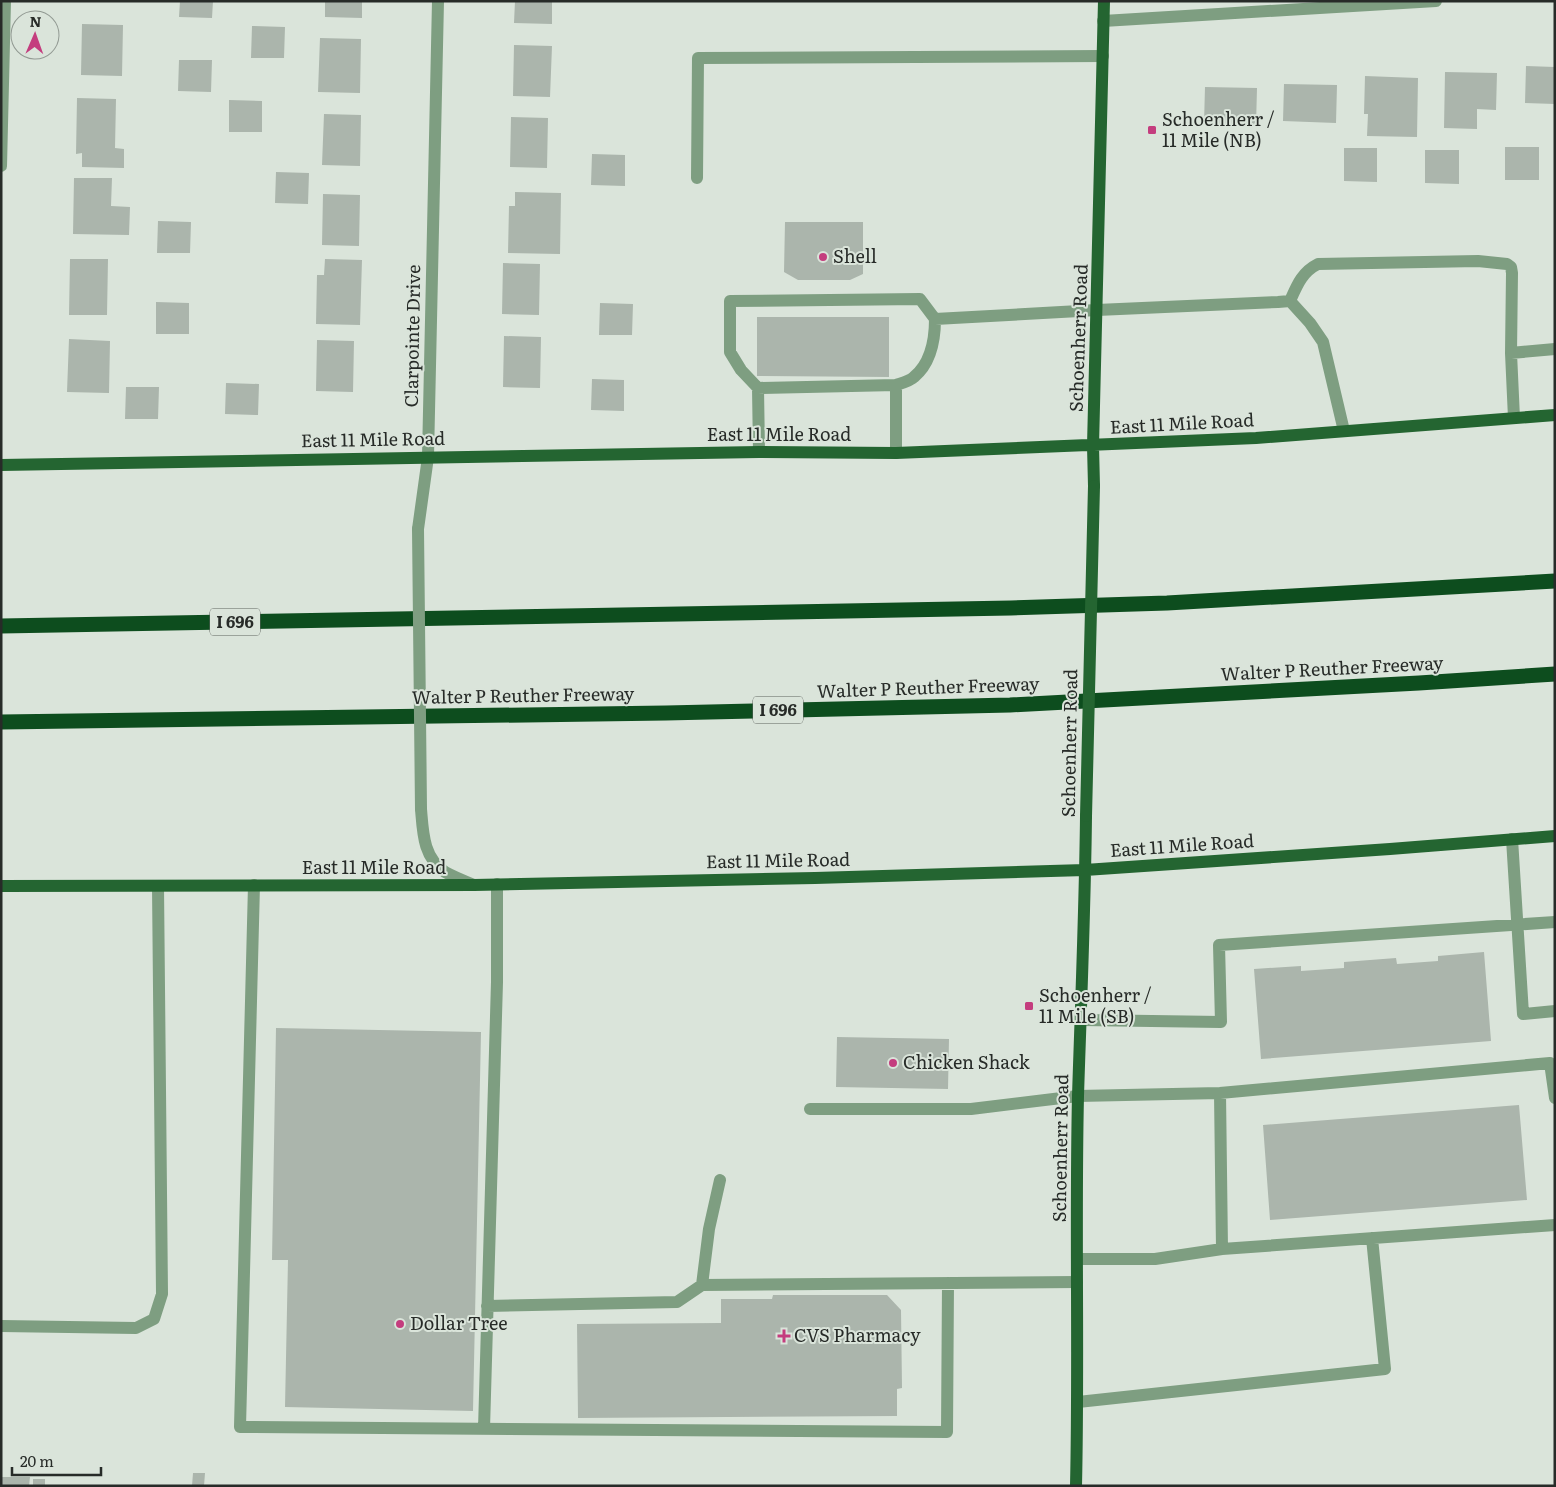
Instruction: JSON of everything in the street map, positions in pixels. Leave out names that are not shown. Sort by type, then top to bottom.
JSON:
[{"type":"highway","name":"I 696","points":[[1,626],[1011,608],[1177,602],[1555,581]]},
{"type":"highway","name":"Walter P Reuther Freeway","points":[[1,722],[666,713],[1010,705],[1555,674]]},
{"type":"main road","name":"Schoenherr Road","points":[[1076,1486],[1078,1402],[1078,1096],[1086,870],[1094,486],[1093,446],[1104,1]]},
{"type":"main road","name":"East 11 Mile Road","points":[[1,465],[759,452],[896,453],[1256,438],[1555,415]]},
{"type":"main road","name":"East 11 Mile Road","points":[[1,886],[474,885],[1086,870],[1555,836]]},
{"type":"street","points":[[1,166],[5,1]]},
{"type":"street","name":"Clarpointe Drive","points":[[438,1],[428,457],[418,529],[421,809],[424,842],[431,858],[445,871],[474,885]]},
{"type":"street","points":[[1104,21],[1436,1]]},
{"type":"street","points":[[698,178],[698,58],[1103,56]]},
{"type":"street","points":[[1290,301],[1298,282],[1310,268],[1318,264],[1478,261],[1507,264],[1511,267],[1512,273],[1511,353],[1514,418]]},
{"type":"street","points":[[758,388],[896,385],[914,378],[928,359],[935,336],[935,319],[920,299],[730,301],[730,352],[741,370],[758,388],[759,452]]},
{"type":"street","points":[[935,319],[1290,301]]},
{"type":"street","points":[[1290,301],[1310,323],[1323,342],[1344,431]]},
{"type":"street","points":[[1511,353],[1555,349]]},
{"type":"street","points":[[896,385],[896,453]]},
{"type":"street","points":[[1512,839],[1523,1014],[1555,1011]]},
{"type":"street","points":[[484,1429],[497,982],[496,884]]},
{"type":"street","points":[[254,885],[240,1428],[947,1432],[948,1283]]},
{"type":"street","points":[[1,1326],[136,1328],[154,1319],[162,1294],[158,886]]},
{"type":"street","points":[[1082,1020],[1221,1022],[1219,945],[1555,922]]},
{"type":"street","points":[[810,1108],[971,1109],[1078,1096],[1220,1093],[1550,1063],[1555,1098]]},
{"type":"street","points":[[1220,1093],[1222,1249]]},
{"type":"street","points":[[702,1285],[709,1229],[720,1180]]},
{"type":"street","points":[[1077,1259],[1156,1259],[1222,1249],[1555,1225]]},
{"type":"street","points":[[1078,1402],[1385,1369],[1372,1238]]},
{"type":"street","points":[[487,1306],[678,1302],[702,1285],[1077,1282]]},
{"type":"building","points":[[180,1],[213,1],[212,18],[179,17]]},
{"type":"building","points":[[325,1],[362,1],[362,18],[325,17]]},
{"type":"building","points":[[515,1],[552,1],[552,24],[514,23]]},
{"type":"building","points":[[82,24],[123,25],[122,76],[81,75]]},
{"type":"building","points":[[252,26],[285,27],[284,58],[251,58]]},
{"type":"building","points":[[320,38],[361,39],[360,93],[318,92]]},
{"type":"building","points":[[514,45],[552,46],[550,97],[513,96]]},
{"type":"building","points":[[179,60],[212,60],[211,92],[178,91]]},
{"type":"building","points":[[1526,66],[1555,67],[1555,104],[1525,103]]},
{"type":"building","points":[[1445,72],[1497,73],[1496,110],[1477,109],[1477,129],[1444,128]]},
{"type":"building","points":[[1365,76],[1418,78],[1417,137],[1367,136],[1368,114],[1364,114]]},
{"type":"building","points":[[1284,84],[1337,85],[1336,123],[1283,121]]},
{"type":"building","points":[[1205,87],[1257,88],[1256,126],[1204,124]]},
{"type":"building","points":[[77,98],[116,99],[115,148],[124,149],[124,168],[82,167],[82,153],[76,154]]},
{"type":"building","points":[[229,100],[262,101],[262,132],[229,132]]},
{"type":"building","points":[[324,114],[361,115],[360,166],[322,165]]},
{"type":"building","points":[[511,117],[548,118],[547,168],[510,167]]},
{"type":"building","points":[[1505,147],[1539,147],[1539,180],[1505,180]]},
{"type":"building","points":[[1344,148],[1377,148],[1377,182],[1344,181]]},
{"type":"building","points":[[1425,150],[1459,150],[1459,184],[1425,183]]},
{"type":"building","points":[[592,154],[625,155],[625,186],[591,185]]},
{"type":"building","points":[[276,172],[309,173],[308,204],[275,203]]},
{"type":"building","points":[[74,178],[112,178],[111,206],[130,207],[129,235],[73,234]]},
{"type":"building","points":[[515,192],[561,193],[560,254],[508,253],[509,206],[515,206]]},
{"type":"building","points":[[323,194],[360,195],[359,246],[322,245]]},
{"type":"building","points":[[158,221],[191,222],[190,253],[157,253]]},
{"type":"building","points":[[785,222],[863,222],[863,274],[850,280],[798,280],[784,272]]},
{"type":"building","points":[[70,259],[108,259],[107,315],[69,315]]},
{"type":"building","points":[[325,259],[362,260],[360,325],[316,324],[317,275],[324,275]]},
{"type":"building","points":[[503,263],[540,264],[539,315],[502,314]]},
{"type":"building","points":[[156,302],[189,303],[189,334],[156,334]]},
{"type":"building","points":[[600,303],[633,304],[632,335],[599,335]]},
{"type":"building","points":[[757,317],[889,317],[889,377],[757,376]]},
{"type":"building","points":[[504,336],[541,337],[540,388],[503,387]]},
{"type":"building","points":[[69,339],[110,341],[109,393],[67,392]]},
{"type":"building","points":[[317,340],[354,341],[353,392],[316,391]]},
{"type":"building","points":[[592,379],[624,380],[624,411],[591,410]]},
{"type":"building","points":[[226,383],[259,384],[258,415],[225,414]]},
{"type":"building","points":[[126,387],[159,387],[158,419],[125,419]]},
{"type":"building","points":[[1484,952],[1491,1041],[1261,1059],[1254,969],[1301,966],[1301,971],[1344,968],[1344,962],[1396,958],[1397,964],[1438,961],[1438,956]]},
{"type":"building","points":[[276,1028],[481,1032],[473,1411],[285,1407],[288,1260],[272,1260]]},
{"type":"building","name":"Chicken Shack","points":[[837,1037],[949,1039],[948,1089],[836,1087]]},
{"type":"building","points":[[1519,1105],[1527,1200],[1270,1220],[1263,1125]]},
{"type":"building","name":"CVS Pharmacy","points":[[773,1295],[887,1295],[901,1310],[902,1388],[897,1389],[897,1416],[578,1418],[577,1324],[721,1323],[721,1299],[772,1299]]},
{"type":"building","points":[[193,1473],[205,1473],[204,1486],[192,1486]]},
{"type":"building","points":[[1,1477],[30,1477],[29,1486],[1,1486]]},
{"type":"building","points":[[33,1479],[45,1479],[45,1486],[33,1486]]},
{"type":"place","name":"Schoenherr / 11 Mile (NB)","points":[[1152,130]]},
{"type":"place","name":"Shell","points":[[823,257]]},
{"type":"place","name":"Schoenherr / 11 Mile (SB)","points":[[1029,1006]]},
{"type":"place","name":"Chicken Shack","points":[[893,1063]]},
{"type":"place","name":"Dollar Tree","points":[[400,1324]]},
{"type":"place","name":"CVS Pharmacy","points":[[784,1336]]}]
